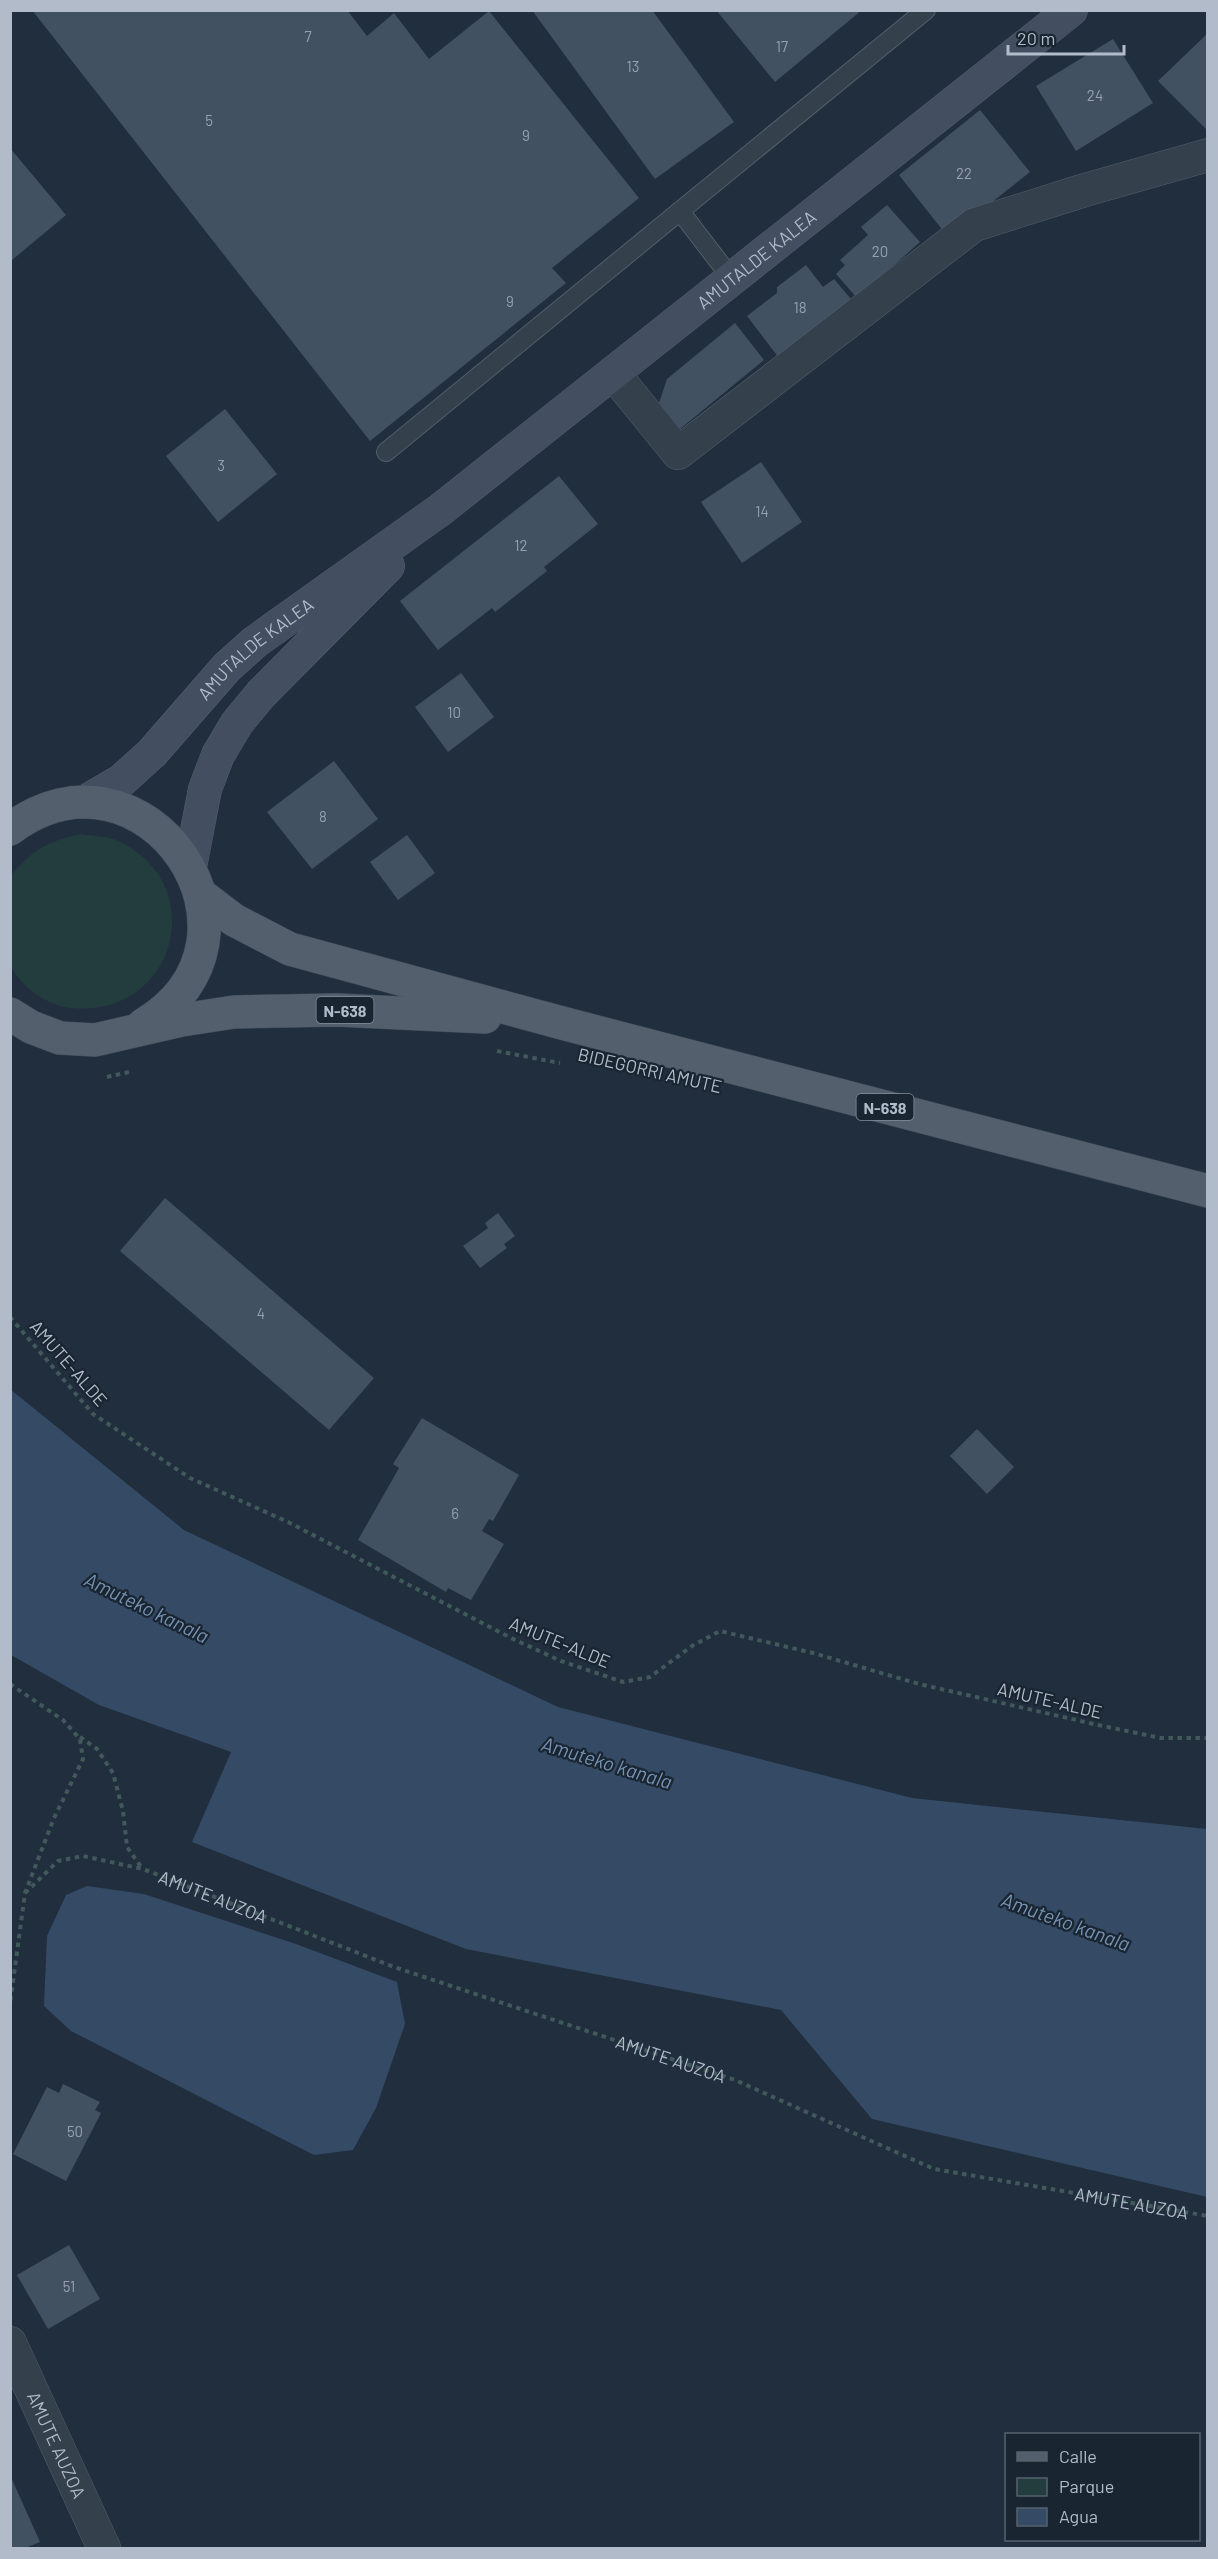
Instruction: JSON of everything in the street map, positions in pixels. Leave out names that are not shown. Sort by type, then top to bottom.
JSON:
[{"type":"main road","name":"AMUTALDE KALEA","points":[[85,802],[121,781],[152,753],[227,667],[255,642],[440,510],[1071,10]]},
{"type":"main road","name":"AMUTALDE KALEA","points":[[195,881],[205,789],[218,755],[237,723],[261,694],[440,510]]},
{"type":"main road","name":"N-638","points":[[10,829],[24,819],[54,807],[85,802],[136,814],[159,829],[177,847],[195,881],[204,923],[201,947],[194,970],[180,994],[161,1014],[131,1032]]},
{"type":"main road","name":"N-638","points":[[195,881],[234,920],[290,949],[562,1023],[1208,1191]]},
{"type":"main road","name":"N-638","points":[[10,1014],[31,1027],[60,1038],[95,1040],[182,1020],[234,1012],[285,1009],[472,1016],[562,1023]]},
{"type":"street","points":[[613,373],[678,453],[974,225],[1085,189],[1208,155]]},
{"type":"street","name":"AMUTE AUZOA","points":[[10,2343],[104,2548]]},
{"type":"lane","points":[[386,452],[926,10]]},
{"type":"lane","points":[[680,211],[732,279]]},
{"type":"path","name":"BIDEGORRI AMUTE","points":[[496,1051],[565,1064]]},
{"type":"path","points":[[106,1077],[137,1070]]},
{"type":"path","name":"AMUTE-ALDE","points":[[10,1317],[93,1414],[190,1478],[288,1522],[511,1638],[561,1660],[623,1682],[650,1677],[692,1646],[720,1631],[813,1653],[919,1684],[1098,1725],[1161,1738],[1208,1738]]},
{"type":"path","name":"AMUTE AUZOA","points":[[10,1684],[63,1720],[76,1734],[97,1749],[113,1773],[123,1810],[128,1847],[143,1869]]},
{"type":"path","points":[[10,2004],[24,1893],[54,1818],[83,1760],[80,1739],[76,1734]]},
{"type":"path","name":"AMUTE AUZOA","points":[[24,1893],[58,1861],[75,1857],[83,1856],[143,1869],[394,1967],[735,2080],[934,2169],[1208,2216]]},
{"type":"green space","points":[[82,834],[113,839],[144,858],[163,883],[172,912],[170,942],[158,969],[137,991],[109,1005],[72,1008],[54,1004],[37,995],[22,982],[11,967],[12,874],[43,847]]},
{"type":"water","name":"Amuteko kanala","points":[[10,1389],[184,1530],[558,1707],[912,1798],[1207,1829],[1207,2197],[872,2119],[781,2010],[466,1949],[192,1842],[231,1752],[99,1705],[11,1655]]},
{"type":"water","points":[[87,1886],[144,1894],[296,1944],[397,1982],[405,2024],[376,2108],[353,2150],[314,2155],[71,2031],[44,2006],[47,1936],[66,1895]]},
{"type":"building","points":[[32,10],[347,10],[367,36],[394,13],[429,59],[489,11],[639,198],[552,268],[566,283],[370,441]]},
{"type":"building","points":[[532,10],[652,10],[734,122],[655,179]]},
{"type":"building","points":[[716,10],[862,10],[775,82]]},
{"type":"building","points":[[1208,33],[1208,131],[1158,81]]},
{"type":"building","points":[[1113,39],[1153,103],[1076,151],[1036,86]]},
{"type":"building","points":[[980,110],[1030,172],[948,237],[899,175]]},
{"type":"building","points":[[10,148],[66,215],[12,260],[10,258]]},
{"type":"building","points":[[887,205],[920,242],[857,298],[836,274],[845,265],[840,260],[868,235],[861,227]]},
{"type":"building","points":[[806,265],[823,287],[834,279],[851,299],[779,358],[747,316],[777,293],[777,287]]},
{"type":"building","points":[[735,323],[764,360],[680,429],[659,403],[667,379]]},
{"type":"building","points":[[225,409],[277,474],[218,522],[166,456]]},
{"type":"building","points":[[761,462],[802,522],[742,563],[701,502]]},
{"type":"building","points":[[559,476],[598,524],[544,567],[547,571],[495,612],[492,608],[438,650],[400,601]]},
{"type":"building","points":[[461,673],[494,717],[448,752],[415,707]]},
{"type":"building","points":[[334,761],[378,819],[312,869],[267,812]]},
{"type":"building","points":[[407,835],[435,873],[398,900],[370,862]]},
{"type":"building","points":[[165,1198],[374,1378],[329,1430],[120,1251]]},
{"type":"building","points":[[498,1213],[515,1236],[504,1244],[507,1248],[480,1268],[463,1246],[488,1228],[485,1223]]},
{"type":"building","points":[[422,1418],[519,1475],[493,1521],[489,1519],[482,1531],[504,1544],[471,1600],[448,1588],[446,1592],[358,1540],[399,1468],[393,1464]]},
{"type":"building","points":[[977,1429],[1014,1467],[987,1494],[950,1456]]},
{"type":"building","points":[[63,2084],[100,2102],[95,2110],[101,2113],[66,2181],[13,2154],[47,2087],[59,2093]]},
{"type":"building","points":[[69,2245],[100,2299],[48,2329],[17,2275]]},
{"type":"building","points":[[10,2475],[40,2542],[25,2548],[10,2548]]}]
